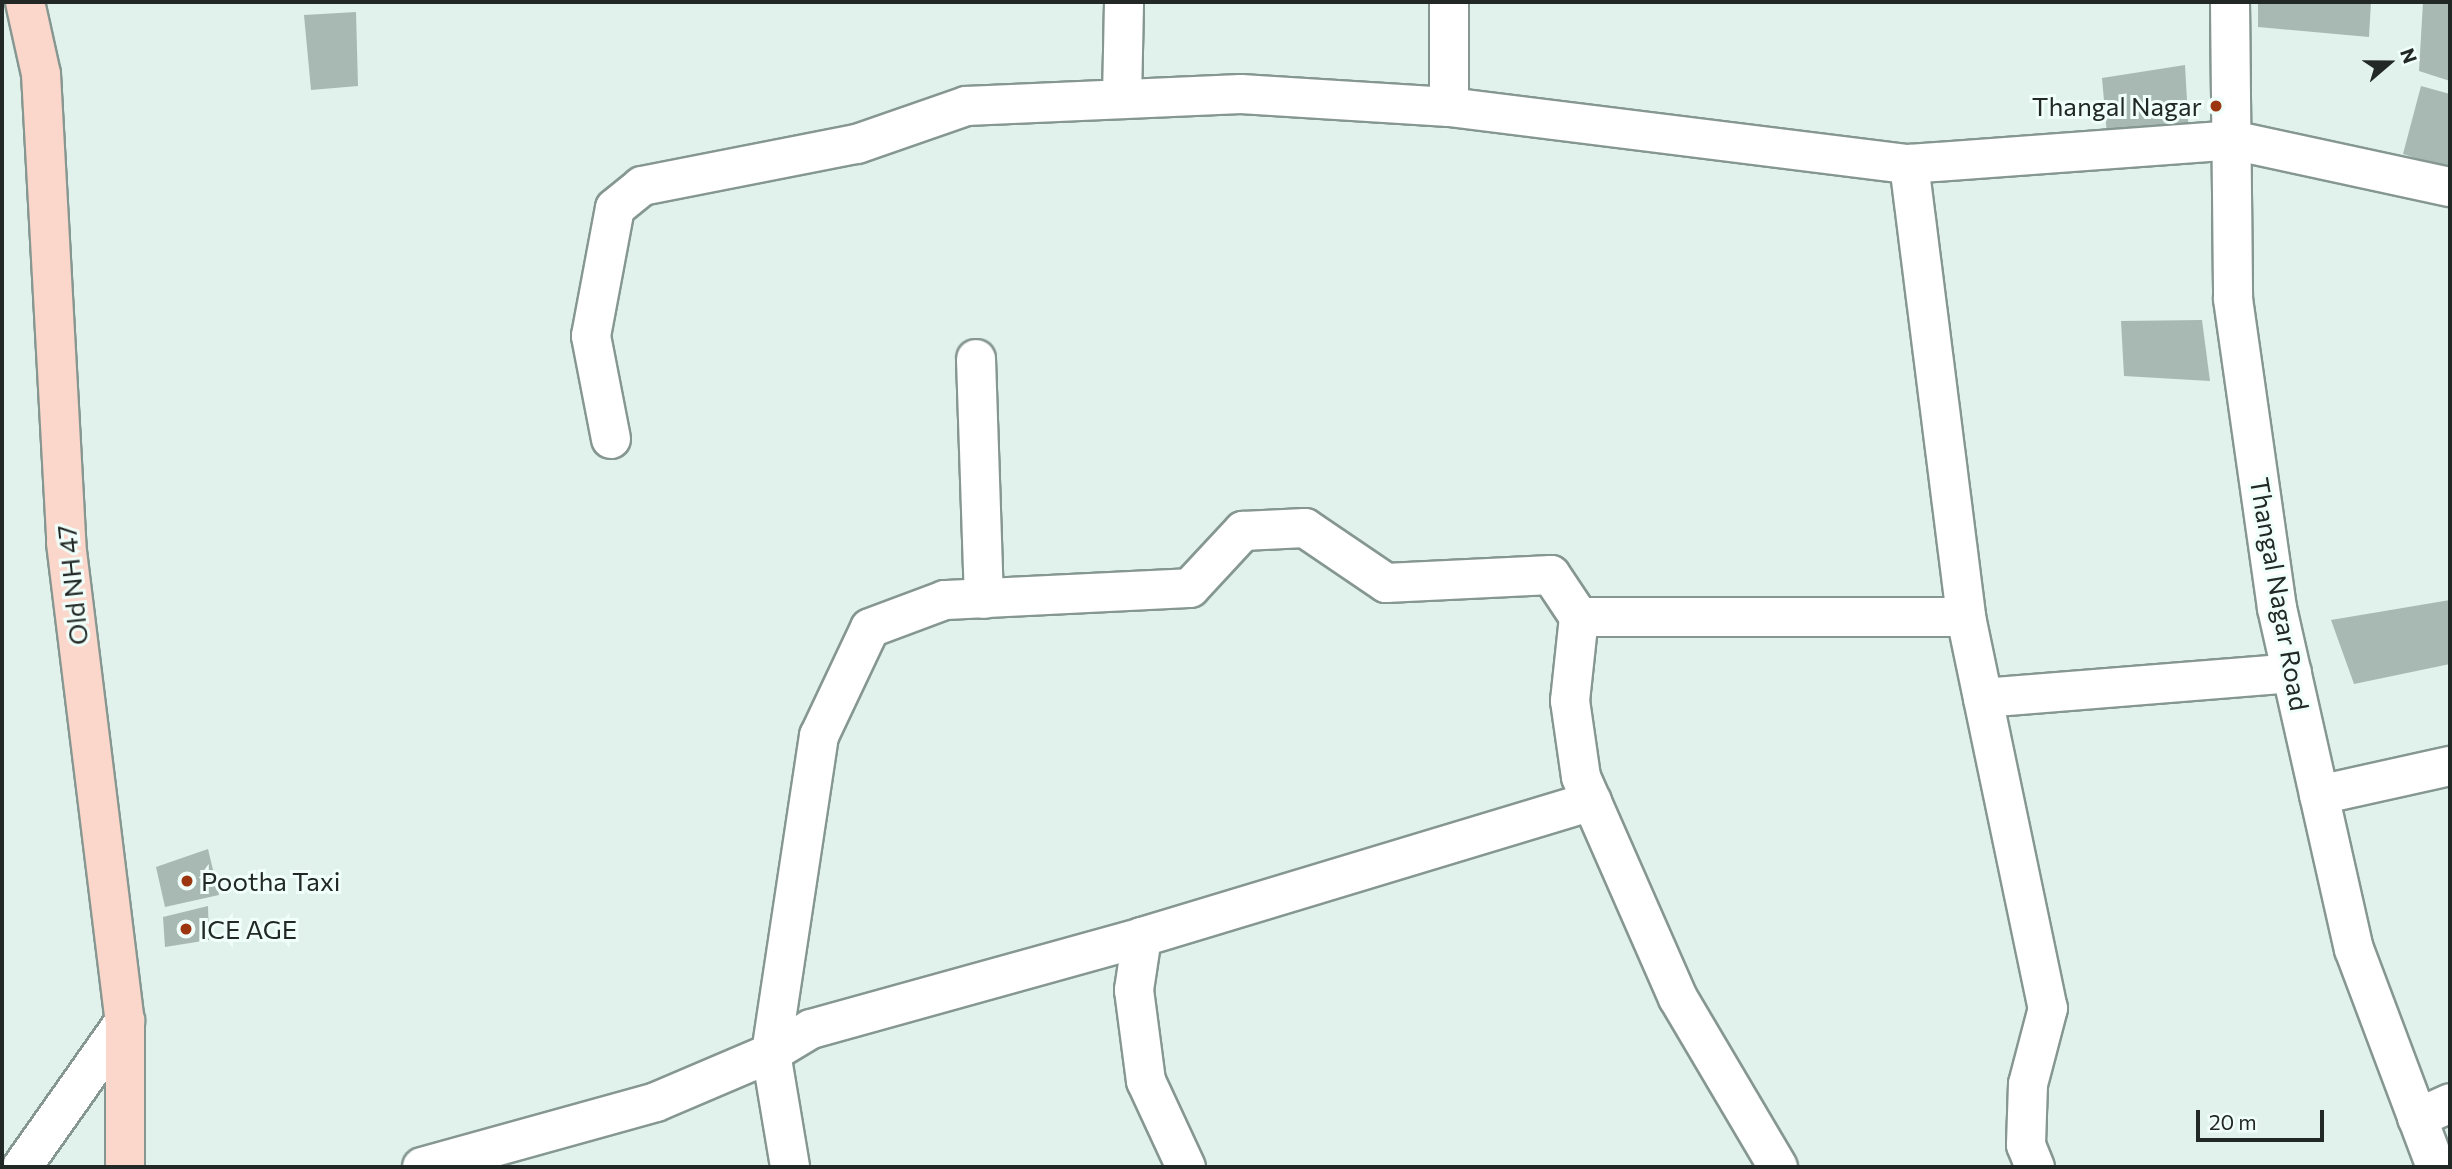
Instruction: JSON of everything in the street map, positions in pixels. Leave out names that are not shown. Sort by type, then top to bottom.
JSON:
[{"type":"main road","name":"Old NH 47","points":[[25,2],[41,74],[66,543],[125,1021],[125,1167]]},
{"type":"street","points":[[1122,99],[1124,2]]},
{"type":"street","points":[[1449,2],[1449,107]]},
{"type":"street","name":"Thangal Nagar Road","points":[[2230,2],[2233,299],[2277,608],[2354,949],[2434,1110],[2436,1167]]},
{"type":"street","points":[[611,439],[591,336],[615,208],[642,186],[718,174],[857,144],[966,106],[1241,94],[1449,107],[1909,164],[2232,140],[2450,187]]},
{"type":"street","points":[[1909,164],[1966,617],[2048,1008],[2028,1084],[2026,1145],[2035,1167]]},
{"type":"street","points":[[976,359],[984,599]]},
{"type":"street","points":[[790,1167],[771,1053],[819,736],[870,628],[945,600],[1190,588],[1243,531],[1305,528],[1386,583],[1551,575],[1579,617],[1570,701],[1581,777],[1678,998],[1778,1167]]},
{"type":"street","points":[[1579,617],[1966,617]]},
{"type":"street","points":[[1983,698],[2292,673]]},
{"type":"street","points":[[2319,795],[2450,765]]},
{"type":"street","points":[[422,1167],[656,1102],[771,1053],[811,1029],[1142,937],[1592,801]]},
{"type":"street","points":[[1142,937],[1134,990],[1146,1081],[1186,1167]]},
{"type":"street","points":[[22,1167],[125,1021]]},
{"type":"building","points":[[2258,2],[2371,2],[2369,37],[2258,27]]},
{"type":"building","points":[[2423,2],[2450,2],[2450,81],[2419,71]]},
{"type":"building","points":[[356,12],[358,86],[311,90],[304,15]]},
{"type":"building","points":[[2185,65],[2189,136],[2108,146],[2102,78]]},
{"type":"building","points":[[2421,86],[2450,94],[2450,169],[2403,154]]},
{"type":"building","points":[[2202,320],[2210,381],[2124,376],[2121,321]]},
{"type":"building","points":[[2450,600],[2450,664],[2354,684],[2331,620]]},
{"type":"building","name":"Pootha Taxi","points":[[208,849],[219,895],[165,907],[156,867]]},
{"type":"building","name":"ICE AGE","points":[[208,906],[209,940],[165,947],[163,917]]},
{"type":"place","name":"Thangal Nagar","points":[[2216,106]]},
{"type":"place","name":"Pootha Taxi","points":[[187,881]]},
{"type":"place","name":"ICE AGE","points":[[186,929]]}]
